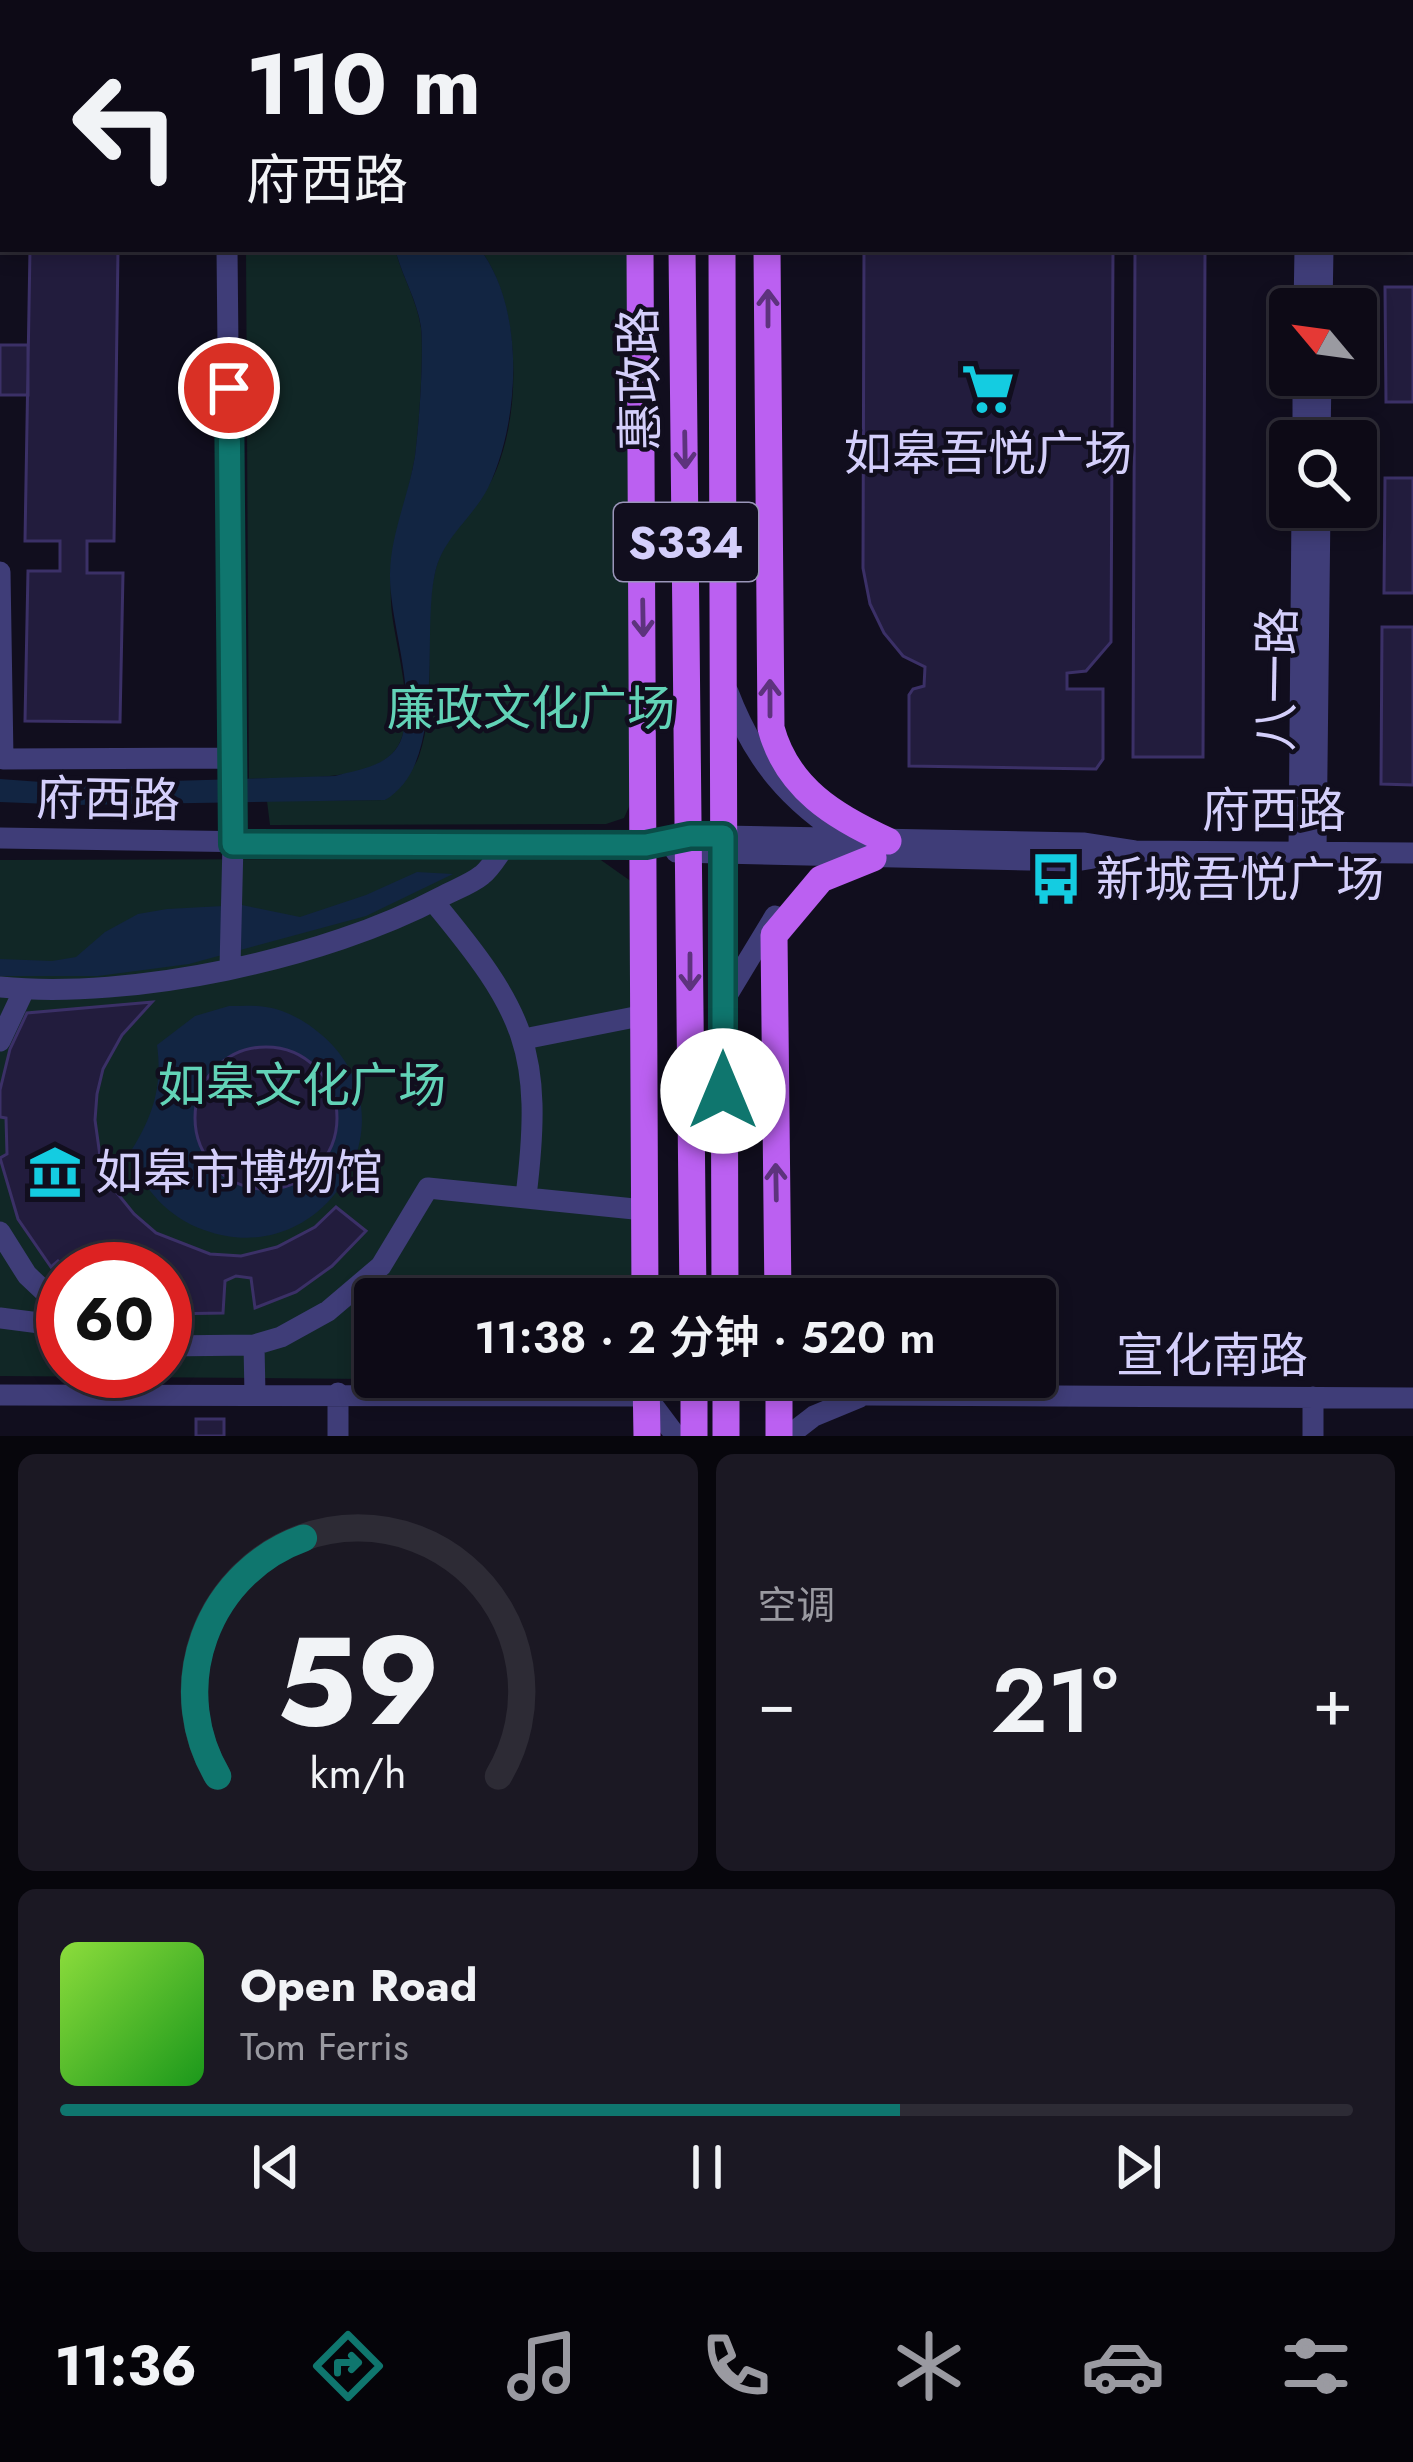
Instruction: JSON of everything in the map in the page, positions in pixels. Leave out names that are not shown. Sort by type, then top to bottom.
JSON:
[{"type":"main road","points":[[640,252],[645,1278]]},
{"type":"main road","name":"惠政路","points":[[682,252],[693,1278]]},
{"type":"main road","name":"惠政路","points":[[722,252],[725,1278]]},
{"type":"main road","points":[[767,252],[771,728],[778,755],[864,849],[821,879],[774,935],[778,1278]]},
{"type":"main road","points":[[647,1436],[650,1398]]},
{"type":"main road","points":[[694,1398],[694,1436]]},
{"type":"main road","points":[[726,1398],[726,1436]]},
{"type":"main road","points":[[780,1398],[783,1436]]},
{"type":"street","points":[[227,252],[230,968]]},
{"type":"street","points":[[1304,288],[1305,252]]},
{"type":"street","points":[[1322,252],[1322,288]]},
{"type":"street","name":"八一路","points":[[1302,528],[1307,852]]},
{"type":"street","name":"八一路","points":[[1307,852],[1318,528]]},
{"type":"street","points":[[0,572],[2,759],[232,767]]},
{"type":"street","points":[[722,1002],[786,902],[814,875],[864,849],[785,792],[737,714],[724,679]]},
{"type":"street","name":"府西路","points":[[0,838],[233,844],[690,845],[1076,861],[1135,851],[1413,853]]},
{"type":"street","points":[[0,988],[157,980],[326,944],[396,921],[483,874],[505,846]]},
{"type":"street","points":[[433,901],[510,1003],[524,1039],[533,1136],[526,1196]]},
{"type":"street","points":[[0,1041],[24,990]]},
{"type":"street","points":[[524,1039],[645,1015]]},
{"type":"street","points":[[192,1346],[254,1345],[281,1337],[328,1311],[382,1266],[428,1188],[644,1210]]},
{"type":"street","points":[[0,1232],[36,1284]]},
{"type":"street","points":[[725,1267],[729,1278]]},
{"type":"street","points":[[0,1318],[36,1323]]},
{"type":"street","points":[[254,1345],[255,1395]]},
{"type":"street","points":[[0,1395],[354,1392]]},
{"type":"street","points":[[338,1393],[338,1436]]},
{"type":"street","name":"宣化南路","points":[[1056,1396],[1413,1398]]},
{"type":"street","points":[[1313,1397],[1313,1436]]},
{"type":"street","points":[[658,1398],[676,1436]]},
{"type":"street","points":[[783,1436],[836,1403],[855,1398]]},
{"type":"green space","points":[[246,252],[396,252],[421,328],[417,445],[391,582],[406,703],[401,740],[392,754],[363,770],[249,779]]},
{"type":"green space","name":"廉政文化广场","points":[[482,252],[633,252],[637,789],[624,818],[606,824],[270,825],[267,801],[385,800],[419,756],[428,711],[429,617],[435,572],[449,540],[496,470],[512,406],[511,337],[494,274]]},
{"type":"green space","name":"如皋文化广场","points":[[598,858],[632,882],[634,1278],[354,1278],[354,1379],[192,1378],[192,1242],[36,1242],[36,1376],[0,1376],[0,860]]},
{"type":"water","points":[[396,252],[482,252],[505,303],[513,367],[512,399],[499,461],[488,488],[444,549],[435,573],[425,729],[405,782],[385,800],[0,802],[0,779],[69,784],[335,776],[374,765],[398,747],[406,699],[390,573],[415,456],[422,355],[419,317]]},
{"type":"water","points":[[417,872],[453,874],[366,916],[189,964],[98,976],[0,976],[0,959],[76,957],[105,932],[138,914],[242,905],[300,917]]},
{"type":"water","points":[[229,1006],[274,1009],[317,1031],[350,1070],[361,1108],[359,1146],[344,1181],[319,1210],[287,1230],[247,1238],[204,1230],[179,1218],[150,1190],[129,1154],[154,1102],[157,1045],[195,1016]]},
{"type":"building","points":[[30,252],[118,252],[114,541],[87,541],[87,573],[123,573],[120,722],[25,721],[28,571],[60,571],[60,541],[25,541]]},
{"type":"building","name":"如皋吾悦广场","points":[[864,252],[1113,252],[1111,642],[1086,671],[1067,673],[1067,689],[1103,689],[1103,759],[1096,769],[909,766],[909,695],[924,686],[925,667],[903,656],[884,633],[870,604],[863,568]]},
{"type":"building","points":[[1135,252],[1205,252],[1203,757],[1133,757]]},
{"type":"building","points":[[1385,287],[1413,287],[1413,402],[1386,402]]},
{"type":"building","points":[[0,345],[28,345],[28,395],[0,395]]},
{"type":"building","points":[[1385,478],[1413,478],[1413,593],[1384,593]]},
{"type":"building","points":[[1382,627],[1413,627],[1413,785],[1381,784]]},
{"type":"building","name":"如皋市博物馆","points":[[152,1002],[122,1035],[103,1069],[95,1120],[100,1156],[113,1188],[156,1233],[179,1242],[36,1245],[18,1219],[0,1158],[7,1154],[0,1090],[10,1049],[27,1013]]},
{"type":"building","points":[[266,1047],[293,1052],[316,1068],[332,1091],[337,1118],[332,1145],[316,1168],[293,1184],[266,1189],[239,1184],[216,1168],[200,1145],[195,1118],[200,1091],[216,1068],[239,1052]]},
{"type":"building","name":"如皋市博物馆","points":[[336,1207],[366,1231],[332,1266],[296,1292],[255,1308],[251,1278],[236,1276],[225,1281],[223,1313],[192,1314],[192,1247],[210,1254],[241,1256],[277,1247],[315,1227]]},
{"type":"building","points":[[196,1419],[224,1419],[224,1436],[196,1436]]},
{"type":"place","name":"如皋吾悦广场","points":[[988,389]]},
{"type":"place","name":"新城吾悦广场","points":[[1056,879]]},
{"type":"place","name":"如皋市博物馆","points":[[55,1172]]},
{"type":"route","points":[[229,388],[233,844],[646,845],[690,836],[723,836],[723,1091]]}]
